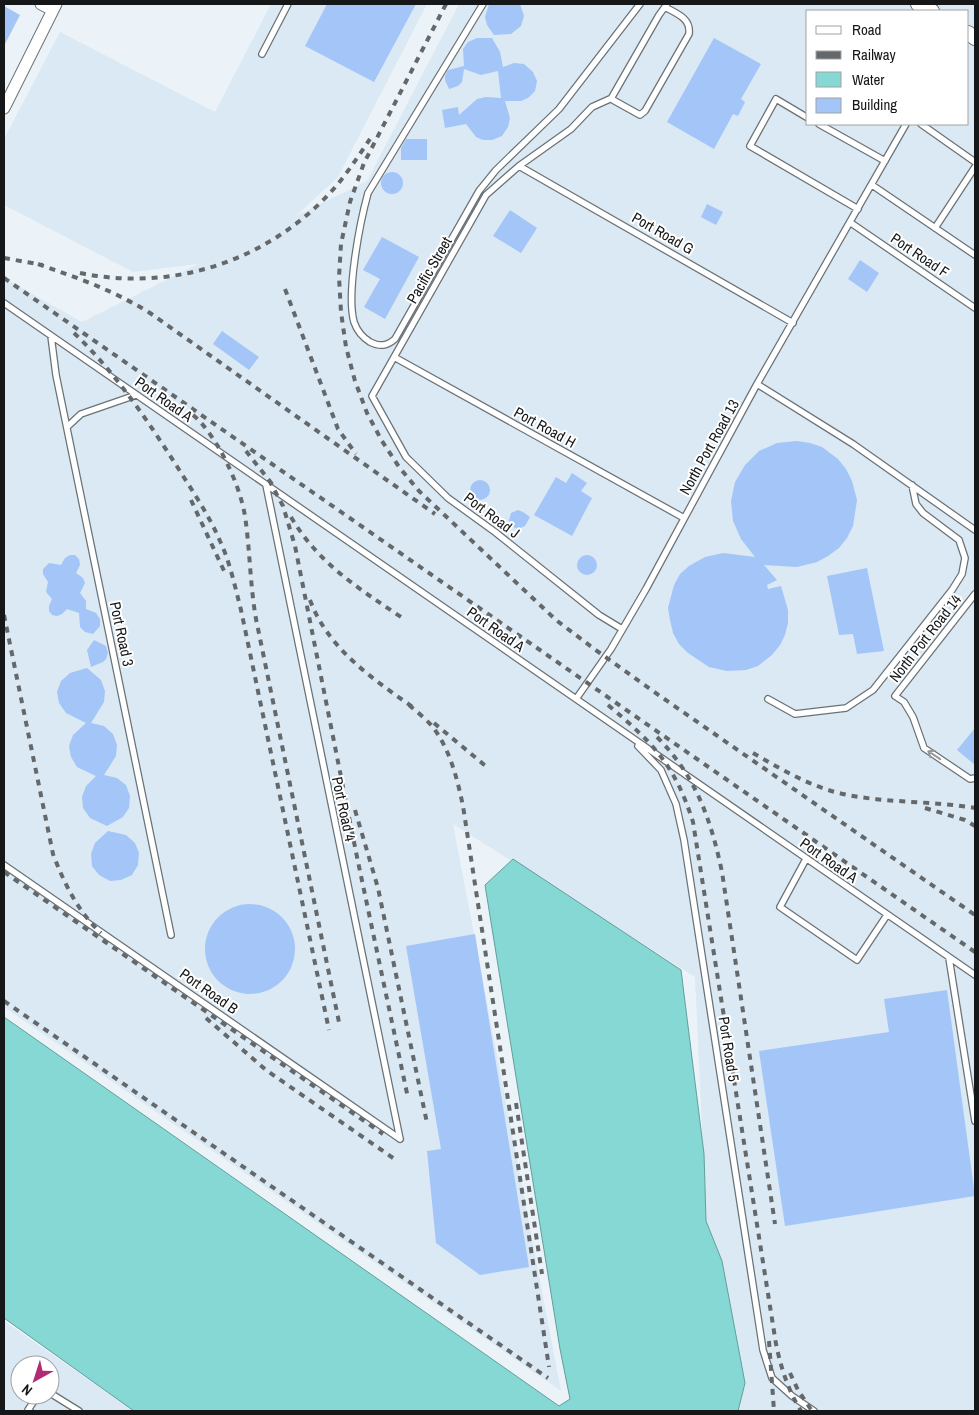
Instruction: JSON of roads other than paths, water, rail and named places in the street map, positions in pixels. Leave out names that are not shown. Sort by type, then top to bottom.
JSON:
[{"type":"street","points":[[4,108],[55,7],[41,4]]},
{"type":"street","points":[[918,4],[930,10]]},
{"type":"lane","points":[[262,54],[288,4]]},
{"type":"lane","points":[[483,4],[368,193],[362,212],[352,282],[353,311],[354,322],[360,334],[374,344],[389,344],[395,339],[479,191],[496,170],[559,109],[640,4]]},
{"type":"lane","points":[[666,5],[684,18],[690,28],[689,34],[645,111],[640,115],[612,98],[666,5]]},
{"type":"lane","name":"Pacific Street","points":[[372,396],[486,195],[520,166],[571,129],[592,107],[612,98]]},
{"type":"lane","points":[[806,117],[776,100],[750,146],[858,209]]},
{"type":"lane","points":[[821,125],[885,162]]},
{"type":"lane","name":"North Port Road 13","points":[[576,699],[622,629],[758,384],[905,125]]},
{"type":"lane","points":[[922,125],[975,162]]},
{"type":"lane","name":"Port Road G","points":[[520,166],[793,323]]},
{"type":"lane","points":[[935,228],[975,167]]},
{"type":"lane","points":[[872,185],[975,255]]},
{"type":"lane","name":"Port Road F","points":[[851,223],[975,308]]},
{"type":"lane","name":"Port Road A","points":[[4,303],[975,976]]},
{"type":"lane","name":"Port Road 3","points":[[51,336],[66,426],[171,935]]},
{"type":"lane","name":"Port Road H","points":[[394,357],[684,518]]},
{"type":"lane","points":[[758,384],[853,444],[975,530]]},
{"type":"lane","points":[[66,426],[81,414],[136,395]]},
{"type":"lane","name":"Port Road J","points":[[372,396],[406,457],[448,498],[598,615],[622,629]]},
{"type":"lane","name":"Port Road 4","points":[[266,485],[400,1139]]},
{"type":"lane","points":[[768,699],[795,714],[846,708],[873,690],[952,590],[962,574],[965,558],[959,540],[923,513],[916,504],[912,486]]},
{"type":"lane","name":"North Port Road 14","points":[[975,594],[895,696],[904,702],[913,717],[924,748],[970,779],[975,778]]},
{"type":"lane","name":"Port Road 5","points":[[630,737],[661,770],[676,804],[684,840],[763,1350],[772,1378],[792,1396],[814,1411]]},
{"type":"lane","points":[[806,858],[780,907],[857,960],[887,915]]},
{"type":"lane","name":"Port Road B","points":[[4,865],[400,1139]]},
{"type":"lane","points":[[949,958],[975,1121]]},
{"type":"lane","points":[[60,1399],[79,1411]]},
{"type":"water","points":[[513,859],[681,970],[704,1154],[706,1221],[722,1261],[745,1383],[738,1411],[134,1411],[60,1358],[60,1355],[56,1355],[4,1318],[4,1017],[559,1406],[570,1399],[560,1349],[485,885]]},
{"type":"railway","points":[[446,4],[364,163],[350,202],[341,244],[339,277],[346,347],[355,381],[367,413],[382,441],[399,467],[419,491],[556,620],[660,696],[975,915]]},
{"type":"railway","points":[[80,273],[114,278],[148,278],[182,274],[215,266],[246,254],[276,238],[304,218],[335,188],[370,139]]},
{"type":"railway","points":[[4,258],[43,265]]},
{"type":"railway","points":[[38,264],[109,291],[150,313],[435,514]]},
{"type":"railway","points":[[4,278],[975,952]]},
{"type":"railway","points":[[285,289],[338,429],[356,454]]},
{"type":"railway","points":[[74,333],[117,380],[155,433],[206,513],[227,557],[241,610],[329,1030]]},
{"type":"railway","points":[[193,415],[201,422],[219,448],[235,481],[243,507],[256,619],[340,1027]]},
{"type":"railway","points":[[246,451],[272,484]]},
{"type":"railway","points":[[269,480],[283,506],[295,546],[357,857],[408,1098]]},
{"type":"railway","points":[[191,500],[225,573]]},
{"type":"railway","points":[[291,517],[326,561],[354,585],[401,617]]},
{"type":"railway","points":[[310,600],[318,618],[328,633],[353,662],[414,708]]},
{"type":"railway","points":[[4,615],[53,854],[62,876],[85,916],[101,933]]},
{"type":"railway","points":[[409,705],[432,726],[444,744],[455,774],[463,806],[549,1367]]},
{"type":"railway","points":[[608,705],[638,731],[661,756],[678,785],[693,822],[776,1344],[786,1379],[801,1411]]},
{"type":"railway","points":[[434,723],[488,768]]},
{"type":"railway","points":[[657,737],[671,752],[692,783],[707,817],[718,853],[775,1224]]},
{"type":"railway","points":[[753,753],[803,780],[835,792],[852,796],[975,808]]},
{"type":"railway","points":[[925,808],[965,820],[975,826]]},
{"type":"railway","points":[[355,810],[378,888],[427,1123]]},
{"type":"railway","points":[[4,872],[383,1134]]},
{"type":"railway","points":[[4,1001],[548,1378]]},
{"type":"railway","points":[[206,1018],[266,1070],[396,1160]]},
{"type":"railway","points":[[516,1103],[542,1274]]},
{"type":"railway","points":[[769,1341],[774,1411]]},
{"type":"railway","points":[[790,1373],[798,1390],[812,1411]]}]
